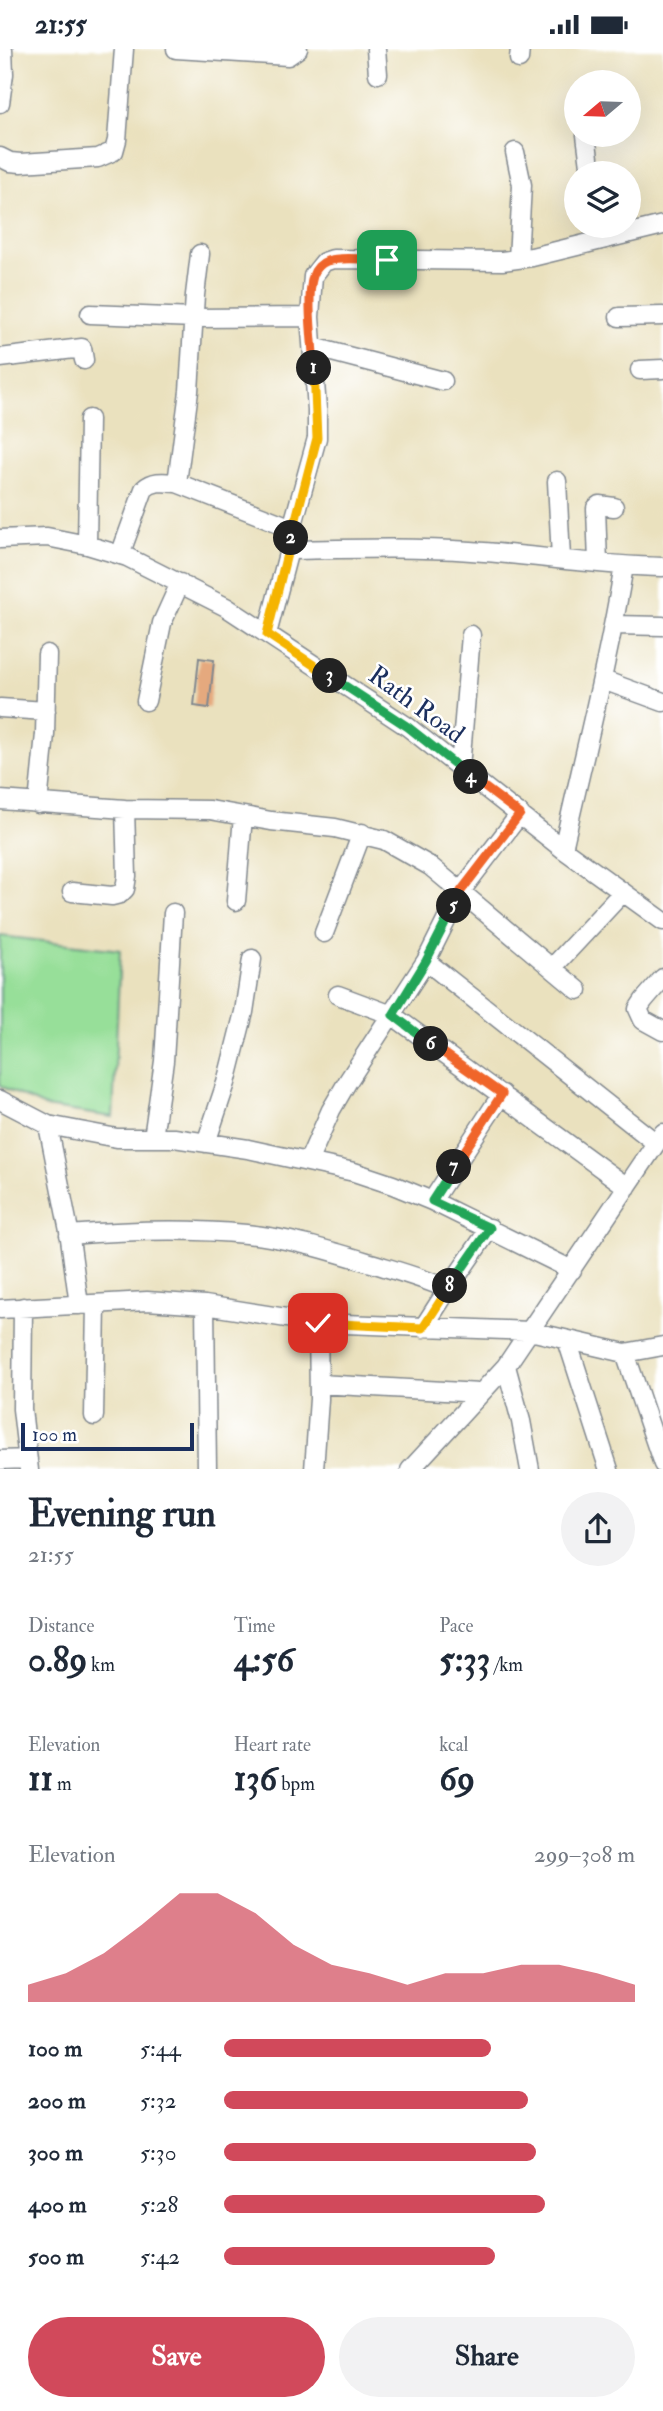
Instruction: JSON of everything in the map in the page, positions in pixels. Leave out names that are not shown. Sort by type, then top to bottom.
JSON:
[{"type":"street","points":[[0,103],[4,74],[3,49]]},
{"type":"street","points":[[0,157],[10,162],[22,163],[98,158],[114,151],[124,49]]},
{"type":"street","points":[[176,49],[288,56],[298,49]]},
{"type":"street","points":[[376,49],[378,73]]},
{"type":"street","points":[[515,152],[522,185],[518,258]]},
{"type":"street","points":[[641,227],[663,225]]},
{"type":"street","points":[[267,634],[289,550],[292,527],[317,438],[310,317],[313,276],[324,262],[333,259],[440,262],[518,258],[580,238]]},
{"type":"street","points":[[177,483],[189,391],[200,254]]},
{"type":"street","points":[[90,314],[195,318],[310,317]]},
{"type":"street","points":[[619,317],[663,316]]},
{"type":"street","points":[[313,347],[443,381]]},
{"type":"street","points":[[0,358],[82,348],[84,360]]},
{"type":"street","points":[[640,370],[663,369]]},
{"type":"street","points":[[87,545],[89,419]]},
{"type":"street","points":[[120,555],[144,489],[150,483],[159,481],[177,483],[292,527]]},
{"type":"street","points":[[557,481],[561,558]]},
{"type":"street","points":[[598,563],[596,508],[599,505],[614,507]]},
{"type":"street","name":"Rath Road","points":[[0,539],[47,537],[87,545],[120,555],[226,607],[408,727],[563,849],[623,892],[658,911]]},
{"type":"street","points":[[289,550],[458,550],[624,566],[663,567]]},
{"type":"street","points":[[563,849],[603,680],[624,566]]},
{"type":"street","points":[[146,701],[162,623],[180,583]]},
{"type":"street","points":[[614,625],[663,626]]},
{"type":"street","points":[[460,768],[471,635]]},
{"type":"street","points":[[38,804],[46,711],[47,654]]},
{"type":"street","points":[[603,680],[663,702]]},
{"type":"street","points":[[0,708],[46,711]]},
{"type":"street","points":[[0,800],[125,809],[199,810],[362,833],[404,849],[461,891],[578,990]]},
{"type":"street","points":[[72,892],[112,896],[125,889],[125,809]]},
{"type":"street","points":[[308,1162],[331,1110],[426,961],[461,891],[520,814]]},
{"type":"street","points":[[236,901],[243,816]]},
{"type":"street","points":[[324,933],[362,833]]},
{"type":"street","points":[[552,968],[623,892]]},
{"type":"street","points":[[153,1138],[164,1061],[173,913]]},
{"type":"street","points":[[206,1143],[226,1083],[244,1012],[252,959]]},
{"type":"street","points":[[410,1469],[506,1366],[660,1138],[426,961]]},
{"type":"street","points":[[663,978],[639,1009],[643,1020],[663,1031]]},
{"type":"street","points":[[338,995],[393,1015],[627,1187]]},
{"type":"street","points":[[432,1201],[502,1094]]},
{"type":"street","points":[[0,1100],[48,1125],[117,1138],[153,1138],[247,1149],[380,1180],[490,1228],[572,1270]]},
{"type":"street","points":[[48,1125],[69,1234],[87,1304],[94,1416]]},
{"type":"street","points":[[423,1328],[490,1228]]},
{"type":"street","points":[[69,1234],[164,1229],[248,1234],[336,1252],[422,1278],[448,1289]]},
{"type":"street","points":[[0,1309],[147,1301],[205,1305],[318,1323],[530,1331],[625,1353],[663,1346]]},
{"type":"street","points":[[205,1305],[207,1469]]},
{"type":"street","points":[[0,1460],[28,1464],[22,1409],[23,1307]]},
{"type":"street","points":[[314,1469],[319,1384],[318,1323]]},
{"type":"street","points":[[567,1340],[609,1469]]},
{"type":"street","points":[[625,1353],[663,1464]]},
{"type":"street","points":[[506,1366],[521,1421],[530,1469]]},
{"type":"street","points":[[319,1384],[480,1393]]},
{"type":"green space","points":[[0,936],[120,950],[113,1117],[45,1107],[0,1086]]},
{"type":"building","points":[[199,658],[214,660],[209,708],[194,706]]},
{"type":"route","points":[[318,1323],[423,1328],[490,1228],[432,1201],[502,1094],[393,1015],[426,961],[461,891],[520,814],[408,727],[267,634],[289,550],[292,527],[317,438],[310,317],[313,276],[324,262],[333,259],[387,260]]}]
